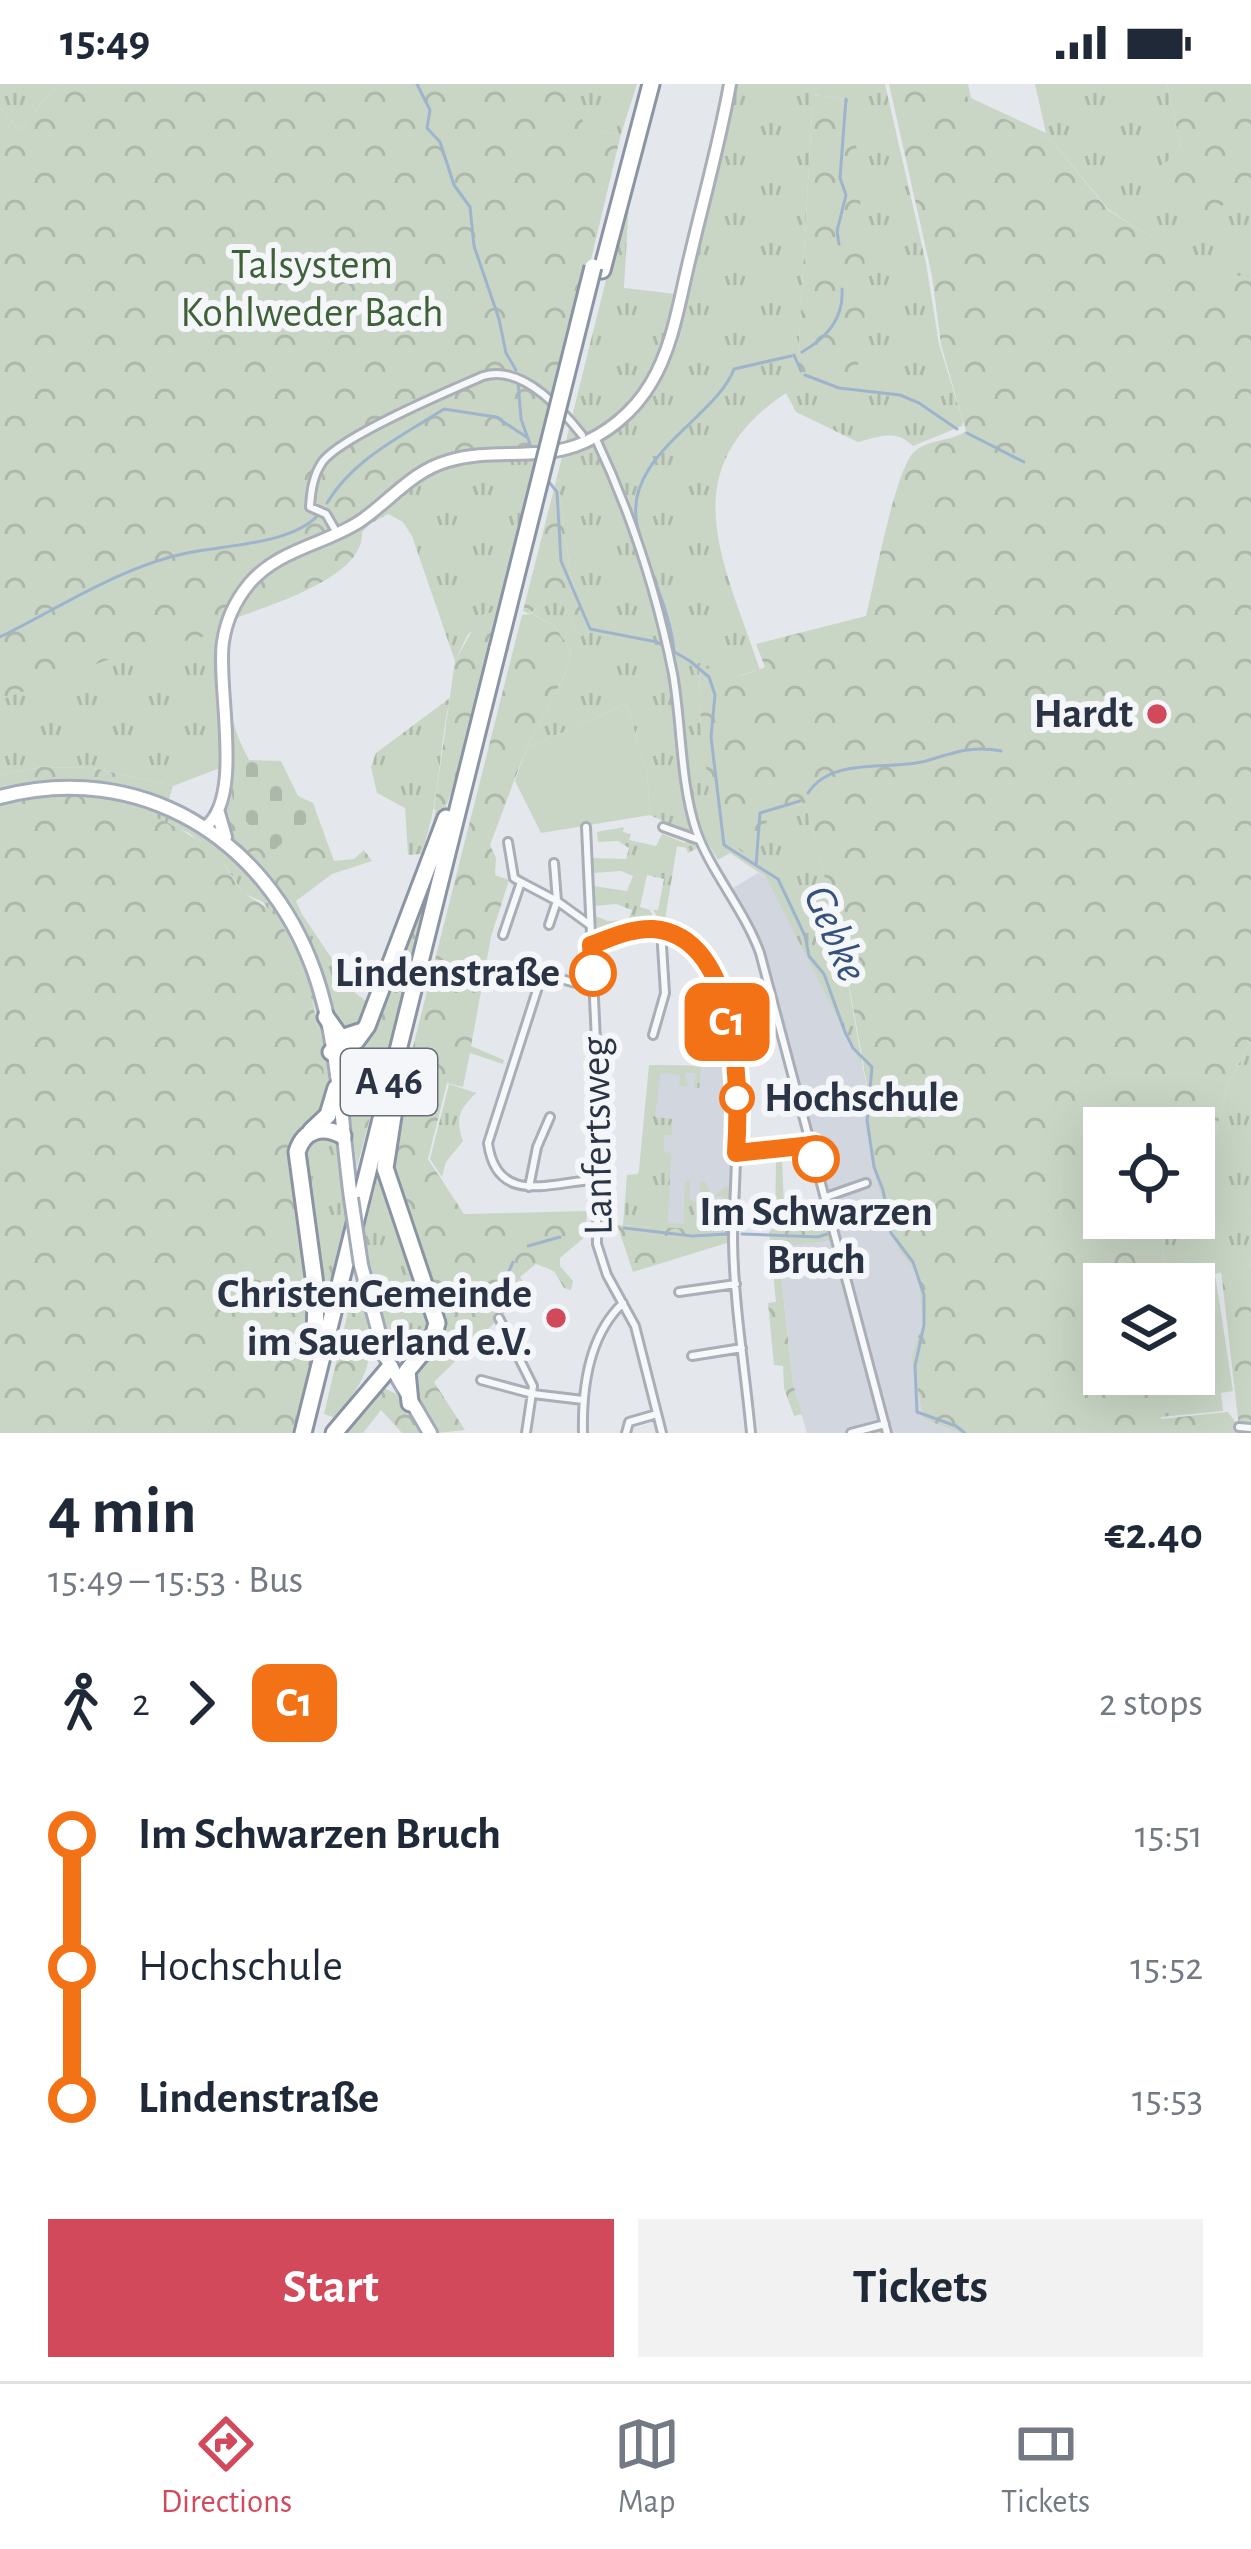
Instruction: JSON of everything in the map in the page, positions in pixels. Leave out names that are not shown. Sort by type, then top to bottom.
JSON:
[{"type":"highway","name":"A 46","points":[[313,1433],[502,649],[646,84]]},
{"type":"highway","name":"A 46","points":[[303,1433],[471,754],[502,649]]},
{"type":"highway","points":[[331,1052],[356,1042],[374,1010],[471,754]]},
{"type":"highway","points":[[326,1017],[335,1034],[346,1039],[359,1032],[374,1010]]},
{"type":"highway","points":[[402,1063],[386,1168],[435,1311],[436,1330],[406,1371],[406,1397]]},
{"type":"highway","points":[[307,1411],[316,1292],[296,1159],[300,1143],[328,1115],[336,1088]]},
{"type":"highway","points":[[308,1134],[329,1130],[343,1136]]},
{"type":"highway","points":[[334,1433],[388,1362],[427,1348]]},
{"type":"highway","points":[[365,1396],[386,1385],[406,1397]]},
{"type":"main road","points":[[0,797],[70,785],[107,788],[159,803],[205,827],[232,849],[294,929],[314,971],[326,1017],[361,1265],[388,1362],[430,1433]]},
{"type":"main road","points":[[218,813],[232,849]]},
{"type":"street","points":[[205,827],[218,813],[227,746],[222,652],[233,609],[248,585],[269,566],[338,533],[439,464],[477,456],[548,453],[589,436],[635,405],[661,363],[730,84]]},
{"type":"street","points":[[338,533],[326,514],[310,507],[314,479],[326,458],[354,439],[482,376],[500,372],[516,376],[589,436],[623,499],[664,639],[700,840],[752,932],[826,1197],[886,1428],[850,1433]]},
{"type":"street","points":[[205,827],[220,793]]},
{"type":"street","name":"Lanfertsweg","points":[[586,826],[599,1254],[635,1326],[662,1433]]},
{"type":"street","points":[[663,826],[700,840]]},
{"type":"street","points":[[508,842],[514,876],[590,926]]},
{"type":"street","points":[[549,926],[556,901],[554,862]]},
{"type":"street","points":[[503,935],[520,882]]},
{"type":"street","points":[[591,945],[635,930],[662,930],[699,951],[718,986],[735,1070],[733,1237],[751,1433]]},
{"type":"street","points":[[652,1035],[666,984],[662,930]]},
{"type":"street","points":[[594,988],[550,977],[541,982],[488,1143],[502,1177],[529,1187],[599,1180]]},
{"type":"street","points":[[529,1187],[537,1147],[550,1117]]},
{"type":"street","points":[[736,1153],[812,1145]]},
{"type":"street","points":[[826,1197],[866,1183]]},
{"type":"street","points":[[679,1292],[736,1284]]},
{"type":"street","points":[[583,1433],[584,1400],[599,1337],[623,1303]]},
{"type":"street","points":[[499,1318],[531,1380],[526,1433]]},
{"type":"street","points":[[692,1356],[742,1348]]},
{"type":"street","points":[[481,1380],[533,1394],[584,1400]]},
{"type":"street","points":[[626,1433],[629,1422],[657,1414]]},
{"type":"street","points":[[1240,1427],[1251,1428]]},
{"type":"shaded area","points":[[758,873],[766,877],[788,915],[863,1068],[870,1101],[866,1119],[899,1249],[918,1275],[923,1301],[923,1323],[911,1356],[961,1433],[807,1433],[793,1384],[778,1246],[839,1237],[765,959],[733,888]]},
{"type":"shaded area","points":[[656,1065],[730,1066],[730,1231],[657,1229],[661,1121],[653,1120]]},
{"type":"green space","points":[[0,84],[58,84],[19,130],[0,108]]},
{"type":"green space","name":"Talsystem Kohlweder Bach","points":[[58,84],[571,84],[586,131],[621,134],[539,477],[523,446],[436,458],[365,510],[370,524],[362,532],[359,548],[348,563],[312,588],[234,619],[229,628],[217,633],[128,652],[1,700],[0,714],[0,108],[19,130]]},
{"type":"green space","points":[[405,84],[539,477],[504,609],[468,634],[455,661],[412,536],[403,522],[388,514],[370,524],[361,500],[322,507],[299,528],[156,552]]},
{"type":"green space","points":[[568,84],[637,84],[621,134],[583,131]]},
{"type":"green space","points":[[733,84],[885,84],[926,263],[939,344],[963,421],[962,426],[913,446],[893,436],[858,442],[796,412],[786,393],[750,423],[728,454],[717,486],[722,555],[760,670],[729,678],[699,666],[701,731],[763,822],[770,809],[805,803],[827,885],[831,885],[863,1068],[766,877],[730,853],[718,860],[702,834],[650,815],[647,771],[626,704],[526,749],[569,666],[571,650],[554,626],[531,613],[557,595],[575,633],[589,634],[571,577],[557,477],[630,183],[624,288],[676,294]],"holes":[[[813,95],[853,100],[797,376]]]},
{"type":"green space","points":[[889,84],[963,84],[969,102],[1052,141],[1108,210],[1222,274],[1251,277],[1251,1042],[1229,1081],[1215,1136],[1215,1107],[1083,1107],[1083,1239],[1164,1239],[1163,1263],[1083,1263],[1083,1395],[1161,1395],[1161,1419],[1228,1412],[1239,1427],[1221,1271],[1251,1265],[1251,1430],[1240,1428],[1241,1433],[961,1433],[924,1419],[911,1356],[923,1323],[918,1275],[899,1250],[876,1179],[866,1119],[870,1101],[831,886],[827,886],[805,803],[770,809],[759,851],[742,852],[714,826],[701,731],[699,665],[725,674],[747,674],[765,667],[756,644],[866,616],[907,463],[920,448],[966,431],[941,345],[932,276]]},
{"type":"green space","points":[[963,84],[968,84],[971,98],[1046,133],[1035,84],[1167,84],[1181,147],[1149,181],[1251,200],[1251,277],[1222,275],[1136,228],[1108,209],[1052,141],[968,102]]},
{"type":"green space","points":[[1167,84],[1251,84],[1251,200],[1234,199],[1197,219],[1148,181],[1181,147]]},
{"type":"green space","points":[[813,95],[853,100],[867,296],[854,397],[797,376]]},
{"type":"green space","points":[[557,477],[571,577],[589,635],[575,633],[557,596],[530,613],[554,626],[571,650],[569,666],[526,749],[490,845],[496,858],[495,875],[509,880],[491,937],[471,1046],[504,1060],[503,1064],[470,1053],[463,1087],[447,1083],[428,1159],[464,1214],[587,1211],[585,1237],[560,1258],[560,1266],[573,1281],[571,1290],[564,1288],[554,1271],[536,1264],[520,1277],[528,1290],[434,1382],[465,1430],[437,1433],[412,1378],[443,1331],[443,1314],[390,1174],[391,1134],[522,615],[530,614],[523,611]]},
{"type":"green space","points":[[504,609],[443,815],[434,809],[455,661],[481,615]]},
{"type":"green space","points":[[229,628],[228,692],[245,752],[232,752],[233,769],[220,768],[173,786],[93,768],[41,767],[0,775],[0,659]]},
{"type":"green space","points":[[450,698],[427,834],[421,854],[408,855],[405,808],[377,793],[371,767],[376,753]]},
{"type":"green space","points":[[626,704],[647,771],[650,815],[541,833],[515,781],[526,749]]},
{"type":"green space","points":[[232,752],[245,752],[249,760],[281,761],[298,796],[313,803],[315,815],[273,851],[235,804]]},
{"type":"green space","points":[[41,767],[93,768],[173,786],[169,799],[128,785],[85,780],[0,790],[0,775]]},
{"type":"green space","points":[[231,786],[239,812],[313,803],[334,861],[354,859],[364,850],[372,861],[332,874],[296,901],[302,914],[296,918],[235,841],[226,806]]},
{"type":"green space","points":[[69,793],[109,796],[109,800],[182,830],[208,849],[241,890],[276,917],[305,978],[317,1024],[325,1091],[321,1109],[297,1135],[293,1152],[310,1315],[292,1433],[0,1433],[0,803]]},
{"type":"green space","points":[[109,796],[161,814],[205,839],[243,870],[274,908],[298,950],[315,997],[329,1102],[323,1116],[295,1151],[314,1302],[310,1371],[297,1433],[292,1433],[310,1319],[307,1255],[290,1155],[303,1128],[321,1114],[326,1097],[316,1011],[291,942],[263,902],[243,893],[225,865],[189,833],[108,800]]},
{"type":"green space","points":[[436,810],[443,815],[361,1027],[337,1030],[325,983],[296,918],[302,914],[354,992],[369,1003]]},
{"type":"green space","points":[[624,827],[623,832],[631,834],[629,840],[656,846],[662,834],[699,847],[688,853],[677,846],[664,926],[653,910],[658,910],[664,879],[647,875],[640,907],[650,910],[656,925],[599,935],[595,916],[628,920],[632,910],[616,904],[594,906],[593,886],[627,891],[633,876],[621,871],[593,873],[593,858],[626,859],[629,848],[618,841],[598,842],[597,832]]},
{"type":"green space","points":[[429,879],[433,880],[357,1167],[350,1110],[366,1040]]},
{"type":"green space","points":[[1251,1042],[1251,1265],[1215,1274],[1215,1263],[1163,1263],[1164,1239],[1215,1239],[1215,1136],[1229,1081]]},
{"type":"green space","points":[[649,1065],[702,1066],[699,1088],[694,1088],[696,1073],[685,1073],[688,1086],[679,1086],[680,1075],[662,1073],[655,1117],[672,1119],[672,1135],[664,1135],[664,1152],[671,1153],[668,1223],[684,1224],[685,1181],[690,1181],[689,1200],[698,1201],[701,1181],[713,1198],[703,1200],[701,1230],[623,1225],[627,1175],[639,1170]]},
{"type":"green space","points":[[449,1084],[476,1093],[460,1115],[463,1141],[446,1162],[442,1177],[430,1159]]},
{"type":"green space","points":[[335,1135],[346,1221],[318,1341],[301,1145],[306,1138]]},
{"type":"green space","points":[[782,1158],[785,1231],[829,1229],[832,1240],[778,1247],[793,1384],[802,1414],[794,1416],[784,1388],[783,1366],[774,1365],[768,1303],[776,1302],[769,1232],[775,1227],[776,1159]]},
{"type":"green space","points":[[382,1161],[434,1315],[424,1345],[397,1356],[392,1354],[372,1296],[364,1231]]},
{"type":"green space","points":[[726,1186],[730,1190],[728,1225],[728,1201],[713,1198]]},
{"type":"green space","points":[[600,1224],[730,1231],[730,1242],[633,1272],[618,1227],[600,1229]]},
{"type":"green space","points":[[1215,1274],[1233,1391],[1221,1393],[1223,1411],[1160,1417],[1161,1395],[1215,1395]]},
{"type":"green space","points":[[359,1285],[369,1356],[360,1383],[335,1418],[324,1414],[354,1286]]},
{"type":"green space","points":[[386,1389],[396,1394],[425,1433],[402,1433],[381,1410],[363,1433],[339,1433],[367,1398]]},
{"type":"waterway","points":[[417,84],[430,110],[427,128],[440,142],[454,185],[470,207],[474,246],[506,353],[516,370]]},
{"type":"waterway","points":[[839,244],[837,231],[846,195],[840,178],[846,99]]},
{"type":"waterway","points":[[802,352],[832,326],[842,289]]},
{"type":"waterway","points":[[794,355],[801,371]]},
{"type":"waterway","points":[[674,651],[637,524],[636,500],[644,478],[724,387],[734,369],[791,356]]},
{"type":"waterway","points":[[805,375],[839,388],[900,395],[957,429]]},
{"type":"waterway","name":"Gebke","points":[[518,382],[521,419],[531,447]]},
{"type":"waterway","points":[[327,503],[364,461],[444,409],[496,417],[528,438]]},
{"type":"waterway","points":[[967,433],[1024,462]]},
{"type":"waterway","name":"Gebke","points":[[545,477],[557,492],[561,561],[590,629],[657,642],[709,677],[715,695],[711,737],[724,845],[778,879],[805,936],[809,956],[824,974],[845,1032],[872,1067],[867,1120],[874,1167],[891,1233],[913,1262],[924,1295],[924,1325],[915,1366],[917,1412],[965,1433]]},
{"type":"waterway","points":[[0,637],[138,568],[187,553],[277,537],[319,514]]},
{"type":"waterway","points":[[808,793],[818,781],[846,769],[911,764],[972,749],[1001,751]]},
{"type":"waterway","points":[[756,865],[760,813],[800,801]]},
{"type":"waterway","points":[[624,1228],[692,1236],[728,1234]]},
{"type":"waterway","points":[[742,1234],[827,1234]]},
{"type":"waterway","points":[[528,1246],[560,1237]]},
{"type":"waterway","points":[[474,1312],[501,1289],[513,1262]]},
{"type":"bus line","name":"C1","points":[[593,973],[591,945],[629,932],[662,930],[694,946],[712,970],[731,1040],[736,1153],[812,1145],[816,1159]]},
{"type":"place","name":"Hardt","points":[[1157,714]]},
{"type":"place","name":"Lindenstraße","points":[[593,973]]},
{"type":"place","name":"Hochschule","points":[[737,1098]]},
{"type":"place","name":"Im Schwarzen Bruch","points":[[816,1159]]},
{"type":"place","name":"ChristenGemeinde im Sauerland e.V.","points":[[556,1318]]}]
